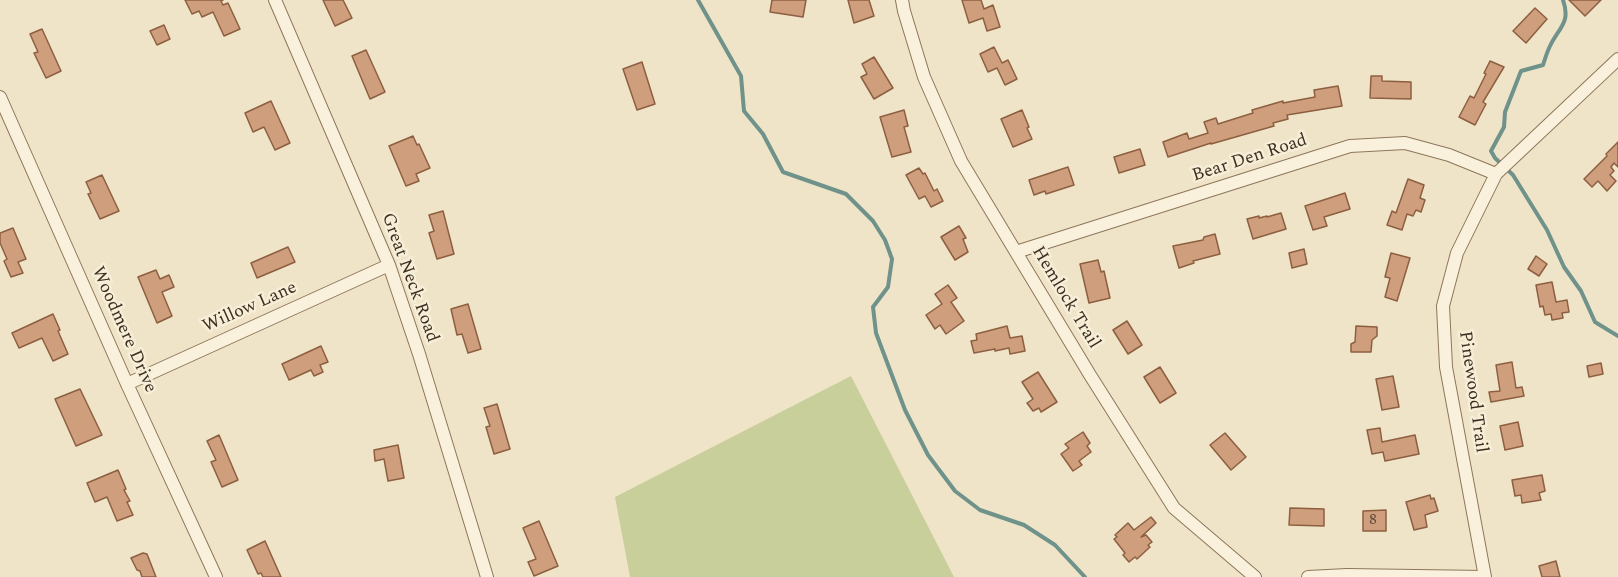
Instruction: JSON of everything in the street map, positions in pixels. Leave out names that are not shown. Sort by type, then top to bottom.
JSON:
[{"type":"street","name":"Great Neck Road","points":[[275,0],[388,265],[487,577]]},
{"type":"street","name":"Hemlock Trail","points":[[902,0],[924,77],[961,161],[1016,252],[1174,508],[1255,577]]},
{"type":"street","name":"Pinewood Trail","points":[[1485,577],[1446,367],[1443,306],[1457,253],[1498,172],[1618,59]]},
{"type":"street","name":"Woodmere Drive","points":[[0,96],[126,384],[216,577]]},
{"type":"street","name":"Bear Den Road","points":[[1016,252],[1350,147],[1405,143],[1498,172]]},
{"type":"street","name":"Willow Lane","points":[[126,384],[388,265]]},
{"type":"street","points":[[1308,577],[1347,574],[1485,577]]},
{"type":"green space","points":[[851,376],[954,577],[630,577],[615,497]]},
{"type":"building","points":[[185,0],[223,0],[221,1],[223,5],[228,3],[240,29],[224,36],[213,12],[202,17],[199,11],[192,14]]},
{"type":"building","points":[[323,0],[343,0],[352,18],[335,26]]},
{"type":"building","points":[[772,0],[806,0],[803,17],[770,12]]},
{"type":"building","points":[[848,0],[869,0],[874,16],[854,23]]},
{"type":"building","points":[[962,0],[981,0],[984,9],[993,5],[1000,27],[987,31],[983,18],[969,23]]},
{"type":"building","points":[[1569,0],[1601,0],[1585,16]]},
{"type":"building","points":[[1535,8],[1547,19],[1526,43],[1513,31]]},
{"type":"building","points":[[164,25],[170,39],[157,45],[150,31]]},
{"type":"building","points":[[42,29],[61,71],[46,78],[34,53],[38,52],[30,34]]},
{"type":"building","points":[[994,47],[1002,63],[1008,60],[1017,79],[1005,85],[997,68],[988,72],[980,54]]},
{"type":"building","points":[[366,50],[385,92],[370,99],[352,56]]},
{"type":"building","points":[[874,57],[893,88],[874,99],[861,77],[867,74],[862,64]]},
{"type":"building","points":[[1490,61],[1504,67],[1483,102],[1486,104],[1475,125],[1459,117],[1470,96],[1474,98]]},
{"type":"building","points":[[642,62],[655,104],[637,110],[623,69]]},
{"type":"building","points":[[1371,76],[1382,76],[1382,81],[1411,82],[1411,99],[1370,98]]},
{"type":"building","points":[[1338,86],[1342,106],[1287,115],[1288,119],[1273,123],[1274,126],[1168,157],[1163,142],[1187,133],[1189,139],[1208,133],[1204,122],[1216,118],[1218,124],[1253,113],[1252,110],[1283,101],[1283,103],[1315,97],[1314,90]]},
{"type":"building","points":[[271,101],[290,143],[275,150],[264,127],[253,132],[245,113]]},
{"type":"building","points":[[904,110],[908,126],[904,127],[911,152],[892,157],[880,117]]},
{"type":"building","points":[[1022,110],[1032,139],[1013,147],[1001,119]]},
{"type":"building","points":[[413,136],[430,168],[416,174],[419,181],[406,186],[389,146]]},
{"type":"building","points":[[1618,142],[1618,167],[1614,163],[1611,167],[1614,171],[1610,175],[1616,181],[1607,191],[1598,181],[1592,187],[1584,179]]},
{"type":"building","points":[[1140,149],[1145,165],[1119,173],[1114,157]]},
{"type":"building","points":[[1068,167],[1074,185],[1046,194],[1045,191],[1034,195],[1029,180]]},
{"type":"building","points":[[919,168],[923,174],[925,173],[934,191],[937,189],[943,201],[931,207],[925,196],[919,199],[906,175]]},
{"type":"building","points":[[102,175],[119,211],[100,219],[88,194],[91,193],[86,182]]},
{"type":"building","points":[[1408,179],[1424,185],[1420,198],[1425,200],[1421,212],[1416,210],[1413,216],[1407,214],[1402,230],[1387,225],[1392,211],[1396,213]]},
{"type":"building","points":[[1345,193],[1350,209],[1324,217],[1327,226],[1313,230],[1305,206]]},
{"type":"building","points":[[443,211],[454,254],[437,259],[429,233],[434,231],[429,215]]},
{"type":"building","points":[[1281,213],[1286,229],[1253,239],[1247,219]]},
{"type":"building","points":[[959,226],[966,238],[963,239],[968,252],[955,260],[941,237]]},
{"type":"building","points":[[13,228],[26,259],[18,262],[23,273],[11,277],[4,261],[7,259],[0,243],[0,233]]},
{"type":"building","points":[[1215,234],[1220,254],[1193,261],[1194,263],[1179,268],[1173,246],[1203,240],[1204,237]]},
{"type":"building","points":[[288,247],[295,262],[257,278],[251,263]]},
{"type":"building","points":[[1304,249],[1307,264],[1292,268],[1289,253]]},
{"type":"building","points":[[1391,253],[1410,258],[1397,301],[1385,297],[1390,278],[1385,277]]},
{"type":"building","points":[[1536,256],[1547,264],[1539,276],[1528,269]]},
{"type":"building","points":[[1098,260],[1101,272],[1104,271],[1110,298],[1089,303],[1080,264]]},
{"type":"building","points":[[156,270],[160,279],[169,275],[174,287],[162,292],[172,316],[157,323],[138,277]]},
{"type":"building","points":[[1552,282],[1556,302],[1567,300],[1569,312],[1562,313],[1563,318],[1552,320],[1551,314],[1545,315],[1543,306],[1540,307],[1536,285]]},
{"type":"building","points":[[948,285],[957,298],[951,302],[964,321],[946,334],[940,325],[935,329],[926,315],[942,304],[935,294]]},
{"type":"building","points":[[468,304],[481,349],[468,353],[462,334],[457,335],[451,309]]},
{"type":"building","points":[[53,314],[68,354],[53,361],[42,338],[19,348],[12,333]]},
{"type":"building","points":[[1127,321],[1142,345],[1128,354],[1113,330]]},
{"type":"building","points":[[1007,326],[1010,338],[1022,336],[1025,351],[1010,354],[1009,348],[974,353],[971,341],[977,340],[976,334]]},
{"type":"building","points":[[1356,326],[1377,327],[1377,336],[1372,340],[1371,352],[1351,352],[1351,344],[1355,342]]},
{"type":"building","points":[[321,346],[328,362],[320,365],[323,372],[314,376],[311,370],[289,380],[282,364]]},
{"type":"building","points":[[1512,362],[1516,388],[1522,387],[1524,396],[1491,402],[1489,392],[1500,391],[1496,365]]},
{"type":"building","points":[[1601,363],[1603,374],[1589,377],[1587,366]]},
{"type":"building","points":[[1160,367],[1176,393],[1160,403],[1144,377]]},
{"type":"building","points":[[1038,372],[1057,402],[1041,412],[1039,408],[1033,411],[1027,403],[1033,399],[1022,382]]},
{"type":"building","points":[[1393,376],[1399,407],[1382,410],[1376,379]]},
{"type":"building","points":[[80,389],[102,435],[76,446],[55,399]]},
{"type":"building","points":[[497,404],[510,449],[494,454],[486,427],[490,426],[484,408]]},
{"type":"building","points":[[1518,422],[1523,446],[1505,450],[1500,426]]},
{"type":"building","points":[[1380,428],[1382,442],[1415,435],[1419,454],[1385,461],[1383,452],[1372,454],[1367,430]]},
{"type":"building","points":[[1083,432],[1090,443],[1087,446],[1091,452],[1079,461],[1082,465],[1073,471],[1061,454],[1069,448],[1065,444]]},
{"type":"building","points":[[1225,433],[1246,457],[1231,470],[1210,445]]},
{"type":"building","points":[[219,435],[238,480],[222,487],[211,462],[216,460],[207,441]]},
{"type":"building","points":[[398,445],[404,478],[388,481],[384,459],[375,461],[374,450]]},
{"type":"building","points":[[118,470],[133,515],[117,521],[107,497],[95,502],[87,483]]},
{"type":"building","points":[[1542,475],[1545,491],[1539,493],[1541,500],[1522,503],[1521,495],[1515,496],[1512,480]]},
{"type":"building","points":[[1430,495],[1431,499],[1434,498],[1438,511],[1425,515],[1427,527],[1414,530],[1406,502]]},
{"type":"building","points":[[1290,508],[1324,509],[1324,526],[1289,525]]},
{"type":"building","points":[[1386,510],[1386,531],[1363,531],[1363,511]]},
{"type":"building","points":[[1151,517],[1156,523],[1141,537],[1146,535],[1152,542],[1148,545],[1150,547],[1137,559],[1135,557],[1129,562],[1114,539],[1117,537],[1115,535],[1128,523],[1134,530]]},
{"type":"building","points":[[539,521],[558,566],[534,576],[528,562],[536,559],[523,528]]},
{"type":"building","points":[[265,541],[281,577],[263,577],[261,573],[258,574],[247,550]]},
{"type":"building","points":[[143,553],[147,554],[156,577],[142,577],[140,571],[137,570],[131,558]]},
{"type":"building","points":[[1556,561],[1560,577],[1542,577],[1539,566]]},
{"type":"waterway","points":[[698,0],[741,76],[744,111],[763,134],[783,172],[846,194],[873,221],[885,240],[892,259],[888,287],[873,307],[876,333],[905,410],[928,455],[955,491],[980,510],[1024,525],[1055,545],[1085,577]]},
{"type":"waterway","points":[[1563,0],[1565,20],[1550,46],[1543,65],[1521,71],[1505,112],[1504,127],[1491,151],[1513,175],[1547,230],[1564,267],[1581,291],[1595,322],[1618,336]]}]
